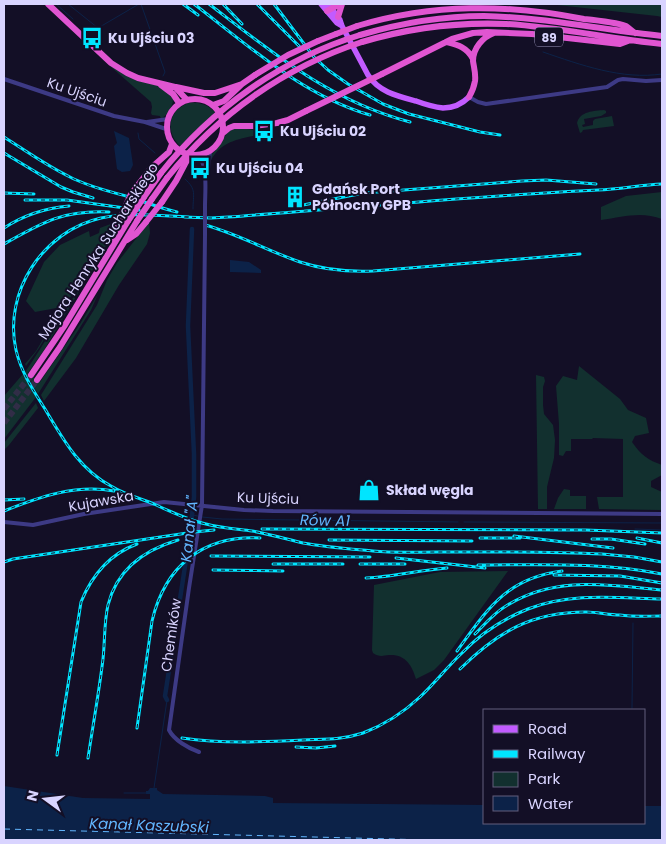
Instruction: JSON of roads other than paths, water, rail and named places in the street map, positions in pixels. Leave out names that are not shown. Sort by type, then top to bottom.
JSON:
[{"type":"highway","name":"89","points":[[48,4],[111,63],[127,73],[158,83],[204,93],[215,92],[242,84],[288,55],[357,26],[408,14],[447,9],[514,9],[625,26],[636,34]]},
{"type":"highway","points":[[329,7],[341,4],[338,16]]},
{"type":"highway","points":[[447,9],[460,4]]},
{"type":"highway","points":[[506,4],[514,9]]},
{"type":"highway","name":"Majora Henryka Sucharskiego","points":[[37,380],[60,347],[137,221],[167,178],[209,132],[235,110],[277,80],[361,38],[398,25],[428,20],[483,16],[532,19],[662,36]]},
{"type":"highway","name":"Majora Henryka Sucharskiego","points":[[31,375],[65,325],[128,221],[161,173],[180,150],[218,114],[244,93],[282,68],[341,41],[443,26],[478,24],[529,26],[662,44]]},
{"type":"highway","name":"89","points":[[223,133],[234,126],[254,126],[288,120],[446,42],[462,36],[497,32],[620,44],[631,40]]},
{"type":"highway","points":[[469,96],[475,82],[474,53],[481,42],[489,35],[497,32]]},
{"type":"highway","points":[[446,42],[464,48],[473,60]]},
{"type":"highway","name":"89","points":[[158,83],[173,94],[179,103]]},
{"type":"highway","points":[[213,105],[224,101],[242,84]]},
{"type":"highway","points":[[175,87],[187,100]]},
{"type":"highway","points":[[124,242],[136,234],[162,202],[186,162],[196,155],[210,152],[218,144],[223,133],[222,117],[213,105],[197,99],[179,103],[168,119],[166,129],[172,144],[182,152],[196,155]]},
{"type":"highway","points":[[112,247],[116,228],[131,194],[141,179],[169,152],[172,144]]},
{"type":"main road","points":[[321,4],[329,7],[338,16],[370,78],[377,86],[387,92],[442,108],[458,105],[469,96]]},
{"type":"main road","points":[[329,7],[337,23],[342,26]]},
{"type":"street","name":"Ku Ujściu","points":[[4,79],[114,116],[166,129]]},
{"type":"street","points":[[469,96],[478,102],[486,104],[606,87],[623,79],[662,80]]},
{"type":"street","name":"Ku Ujściu","points":[[144,122],[168,119]]},
{"type":"street","points":[[206,176],[210,152]]},
{"type":"street","points":[[196,155],[203,162],[206,176],[202,505]]},
{"type":"street","name":"Kujawska","points":[[4,522],[30,526],[84,514],[164,502],[202,505]]},
{"type":"street","name":"Ku Ujściu","points":[[202,505],[242,510],[273,511],[662,514]]},
{"type":"street","name":"Chemików","points":[[199,752],[176,739],[168,730],[202,505]]},
{"type":"water","points":[[114,131],[129,138],[133,165],[130,171],[122,172],[117,169],[114,146],[117,143]]},
{"type":"water","points":[[230,260],[249,262],[261,270],[261,273],[230,272]]},
{"type":"water","name":"Kanał Kaszubski","points":[[4,786],[83,798],[150,799],[150,794],[146,794],[146,791],[150,788],[157,788],[163,794],[265,796],[273,798],[273,803],[483,805],[483,824],[646,824],[646,806],[662,806],[662,840],[4,840]]},
{"type":"waterway","points":[[56,4],[73,19]]},
{"type":"waterway","points":[[68,4],[98,28],[139,4]]},
{"type":"waterway","name":"Kanał \"A\"","points":[[141,4],[165,72],[163,76]]},
{"type":"waterway","points":[[543,52],[617,73],[632,75],[662,74]]},
{"type":"waterway","name":"Kanał \"A\"","points":[[138,133],[139,139],[155,153]]},
{"type":"waterway","name":"Kanał \"A\"","points":[[185,179],[193,189],[193,209]]},
{"type":"waterway","name":"Kanał \"A\"","points":[[167,700],[165,696],[194,497],[194,454],[188,326],[192,229]]},
{"type":"waterway","name":"Rów A1","points":[[192,515],[198,516]]},
{"type":"waterway","name":"Rów A1","points":[[202,517],[222,519],[458,522]]},
{"type":"waterway","name":"Rów A1","points":[[464,522],[662,523]]},
{"type":"waterway","points":[[635,529],[662,530]]},
{"type":"waterway","name":"Kanał \"A\"","points":[[173,601],[180,601]]},
{"type":"waterway","points":[[632,708],[633,623]]},
{"type":"waterway","name":"Kanał \"A\"","points":[[154,788],[167,700]]},
{"type":"waterway","points":[[124,793],[146,793]]},
{"type":"tunnel","points":[[4,409],[31,375]]},
{"type":"tunnel","points":[[4,423],[37,380]]},
{"type":"railway","points":[[183,4],[198,15]]},
{"type":"railway","points":[[194,4],[277,68],[299,82],[345,106],[370,115]]},
{"type":"railway","points":[[209,4],[304,74],[354,102],[410,122]]},
{"type":"railway","points":[[223,4],[242,24]]},
{"type":"railway","points":[[257,4],[301,48]]},
{"type":"railway","points":[[274,4],[314,57],[348,84],[383,104],[409,114],[480,132],[500,135]]},
{"type":"railway","points":[[4,137],[61,173],[77,180],[177,212]]},
{"type":"railway","points":[[4,153],[61,187],[93,198]]},
{"type":"railway","points":[[298,206],[364,193],[522,181],[546,180],[596,184]]},
{"type":"railway","points":[[184,217],[228,217],[662,184]]},
{"type":"railway","points":[[4,193],[34,194]]},
{"type":"railway","points":[[25,200],[67,200],[139,210]]},
{"type":"railway","points":[[4,228],[19,219],[35,213],[69,206]]},
{"type":"railway","points":[[4,244],[30,229],[66,215],[109,212]]},
{"type":"railway","points":[[189,217],[123,215],[101,218],[80,225],[61,236],[45,250],[32,267],[22,286],[16,307],[14,328],[16,350],[21,366],[32,388],[65,442],[81,462],[100,479],[121,491],[193,520],[217,526],[258,532],[303,543],[389,552],[602,554],[662,562]]},
{"type":"railway","points":[[205,225],[300,262],[327,269],[345,271],[373,271],[580,254]]},
{"type":"railway","points":[[4,511],[58,493],[85,489],[114,491]]},
{"type":"railway","points":[[4,500],[24,499]]},
{"type":"railway","points":[[262,529],[586,530],[662,533]]},
{"type":"railway","points":[[4,562],[13,559],[214,530]]},
{"type":"railway","points":[[514,536],[613,548]]},
{"type":"railway","points":[[137,728],[152,621],[166,584],[177,570],[204,548],[240,538],[260,538]]},
{"type":"railway","points":[[480,538],[520,538]]},
{"type":"railway","points":[[637,538],[662,543]]},
{"type":"railway","points":[[592,539],[611,539],[645,544]]},
{"type":"railway","points":[[88,758],[103,659],[107,611],[112,592],[125,571],[143,555],[178,540]]},
{"type":"railway","points":[[329,540],[472,541]]},
{"type":"railway","points":[[57,755],[81,602],[96,574],[118,553],[137,544]]},
{"type":"railway","points":[[211,556],[370,557]]},
{"type":"railway","points":[[396,558],[485,568]]},
{"type":"railway","points":[[273,564],[343,564]]},
{"type":"railway","points":[[360,564],[405,564]]},
{"type":"railway","points":[[478,565],[593,566],[662,574]]},
{"type":"railway","points":[[366,578],[447,568]]},
{"type":"railway","points":[[213,570],[283,571]]},
{"type":"railway","points":[[457,651],[478,622],[500,598],[526,581],[562,571]]},
{"type":"railway","points":[[554,575],[620,576],[662,583]]},
{"type":"railway","points":[[475,634],[502,609],[525,596],[543,590],[582,584],[662,590]]},
{"type":"railway","points":[[182,738],[227,742],[258,742],[333,739],[363,733],[386,722],[407,708],[476,640],[501,622],[519,613],[544,604],[577,598],[662,599]]},
{"type":"railway","points":[[460,669],[488,644],[532,620],[566,613],[586,612],[630,616],[662,616]]},
{"type":"railway","points":[[296,747],[316,748],[335,746]]},
{"type":"place","name":"Ku Ujściu 03","points":[[92,38]]},
{"type":"place","name":"Ku Ujściu 02","points":[[264,131]]},
{"type":"place","name":"Ku Ujściu 04","points":[[200,168]]},
{"type":"place","name":"Gdańsk Port Północny GPB","points":[[295,197]]},
{"type":"place","name":"Skład węgla","points":[[369,490]]}]
